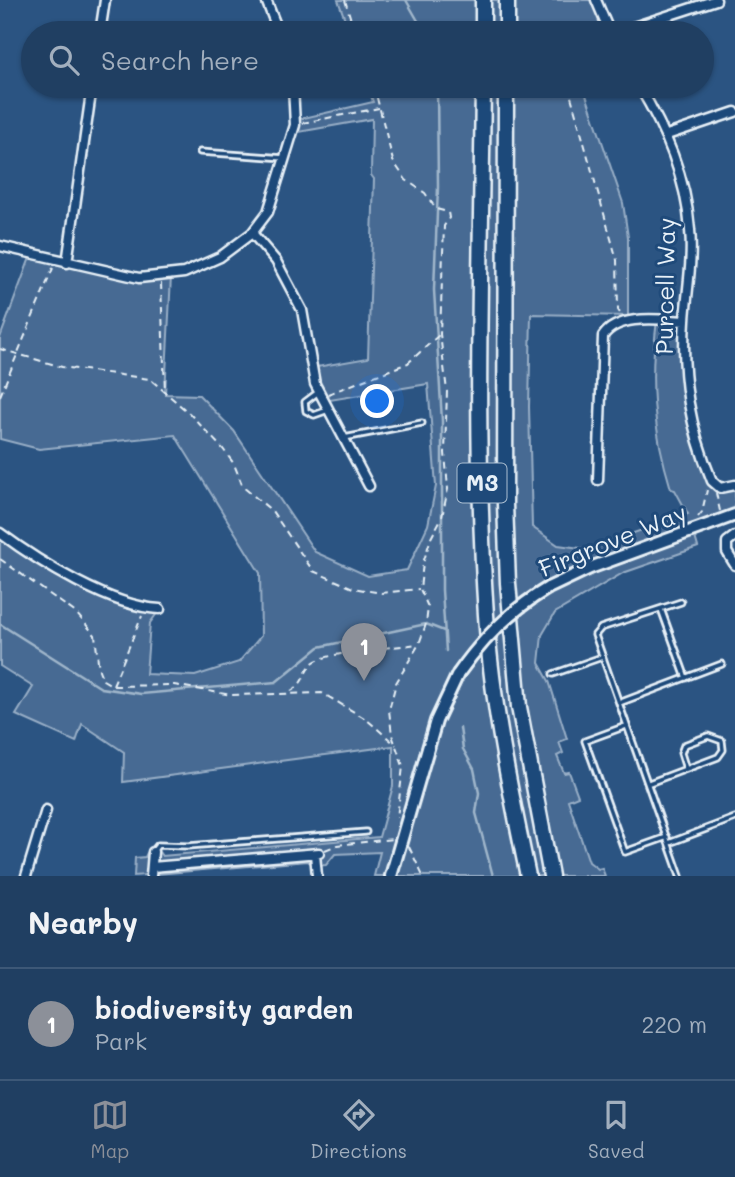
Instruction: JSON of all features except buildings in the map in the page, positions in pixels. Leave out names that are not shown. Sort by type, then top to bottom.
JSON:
[{"type":"highway","points":[[483,0],[483,21]]},
{"type":"highway","points":[[506,21],[507,0]]},
{"type":"highway","name":"M3","points":[[482,98],[482,502],[485,596],[500,740],[528,876]]},
{"type":"highway","name":"M3","points":[[506,98],[505,504],[508,583],[519,706],[551,876]]},
{"type":"street","points":[[102,21],[105,0]]},
{"type":"street","points":[[266,0],[274,21]]},
{"type":"street","points":[[596,0],[605,21]]},
{"type":"street","points":[[652,21],[713,1]]},
{"type":"street","points":[[67,263],[90,98]]},
{"type":"street","points":[[0,246],[118,275],[154,278],[204,265],[252,233],[268,212],[295,125],[294,98]]},
{"type":"street","name":"Purcell Way","points":[[646,98],[667,135],[685,195],[690,230],[685,321],[686,397],[696,440],[712,481],[720,488]]},
{"type":"street","points":[[667,135],[735,112]]},
{"type":"street","points":[[252,233],[276,261],[302,310],[313,376],[369,486]]},
{"type":"street","points":[[598,480],[602,342],[610,328],[625,323],[685,321]]},
{"type":"street","points":[[720,488],[735,485]]},
{"type":"street","name":"Firgrove Way","points":[[391,876],[436,721],[458,674],[492,631],[522,605],[548,588],[590,568],[735,515]]},
{"type":"street","points":[[0,533],[71,580],[145,608],[160,609]]},
{"type":"street","points":[[735,536],[727,542],[726,548],[735,565]]},
{"type":"street","points":[[26,876],[46,810]]},
{"type":"street","points":[[153,852],[152,872],[317,854],[317,876]]},
{"type":"lane","points":[[200,152],[285,158]]},
{"type":"lane","points":[[320,394],[305,402],[305,409],[312,415],[329,409]]},
{"type":"lane","points":[[344,438],[422,424]]},
{"type":"lane","points":[[680,876],[595,639],[597,631],[681,601]]},
{"type":"lane","points":[[661,609],[686,678]]},
{"type":"lane","points":[[553,674],[602,657]]},
{"type":"lane","points":[[618,703],[722,664]]},
{"type":"lane","points":[[626,726],[584,741],[625,852],[667,837]]},
{"type":"lane","points":[[648,783],[686,769],[718,757],[723,750],[722,741],[708,736],[684,745],[681,753],[686,769]]},
{"type":"lane","points":[[669,842],[735,818]]},
{"type":"lane","points":[[153,852],[158,845],[188,846],[366,832]]},
{"type":"path","points":[[345,0],[351,21]]},
{"type":"path","points":[[377,98],[393,161],[406,180],[425,193],[436,208],[448,212],[449,218],[444,226],[440,334],[447,391],[445,453],[448,489],[442,517],[431,538],[423,563],[420,589],[428,607],[419,645],[391,697],[390,722],[403,766],[396,826]]},
{"type":"path","points":[[571,98],[617,260],[618,310],[625,323]]},
{"type":"path","points":[[295,125],[380,108]]},
{"type":"path","points":[[0,396],[54,265],[67,263]]},
{"type":"path","points":[[154,278],[162,284],[165,394]]},
{"type":"path","points":[[320,394],[408,363],[440,334]]},
{"type":"path","points":[[0,349],[62,368],[150,379],[189,413],[223,449],[234,464],[243,487],[272,511],[313,571],[354,588],[381,593],[420,589]]},
{"type":"path","points":[[696,521],[702,512],[712,481]]},
{"type":"path","points":[[720,488],[715,497],[720,512]]},
{"type":"path","points":[[0,559],[76,612],[95,635],[99,670],[103,680],[113,686],[174,685],[231,695],[290,692],[330,694],[378,728],[399,749]]},
{"type":"path","points":[[113,686],[145,608]]},
{"type":"path","points":[[290,692],[300,686],[307,671],[320,660],[419,645]]},
{"type":"path","points":[[401,790],[407,792]]},
{"type":"path","points":[[317,854],[337,845],[394,838]]},
{"type":"path","points":[[408,843],[423,876]]},
{"type":"shaded area","points":[[338,0],[596,0],[605,21],[346,21]]},
{"type":"shaded area","points":[[372,98],[587,98],[623,203],[628,237],[628,316],[531,314],[529,407],[532,527],[558,545],[588,549],[688,514],[675,490],[671,489],[660,446],[653,385],[657,320],[685,321],[686,397],[716,486],[735,485],[735,515],[693,530],[698,547],[623,573],[555,613],[542,635],[539,663],[549,681],[567,739],[559,742],[563,753],[557,756],[564,773],[569,772],[578,796],[568,800],[589,862],[598,869],[602,868],[605,876],[374,876],[380,852],[335,854],[326,865],[314,866],[308,861],[134,876],[135,858],[145,857],[147,853],[159,852],[162,856],[379,837],[393,786],[393,746],[123,782],[124,752],[82,724],[76,742],[16,715],[33,687],[0,666],[0,533],[57,569],[116,595],[160,609],[150,623],[146,674],[195,676],[239,662],[261,636],[260,573],[175,435],[39,449],[0,439],[0,338],[31,255],[118,275],[171,276],[165,394],[199,395],[234,431],[315,552],[368,576],[407,570],[428,525],[436,486],[428,384],[324,401],[311,368],[368,358],[374,179],[371,175],[372,119],[293,133],[295,120],[373,102]]},
{"type":"waterway","points":[[406,0],[418,21]]},
{"type":"waterway","points":[[437,98],[438,187],[434,290],[442,421],[442,590],[446,651]]},
{"type":"waterway","points":[[0,624],[101,688],[141,694],[276,682],[319,647],[426,624],[444,631]]},
{"type":"waterway","points":[[460,728],[463,749],[474,769],[479,793],[476,813],[493,876]]},
{"type":"place","name":"biodiversity garden","points":[[364,681]]}]
